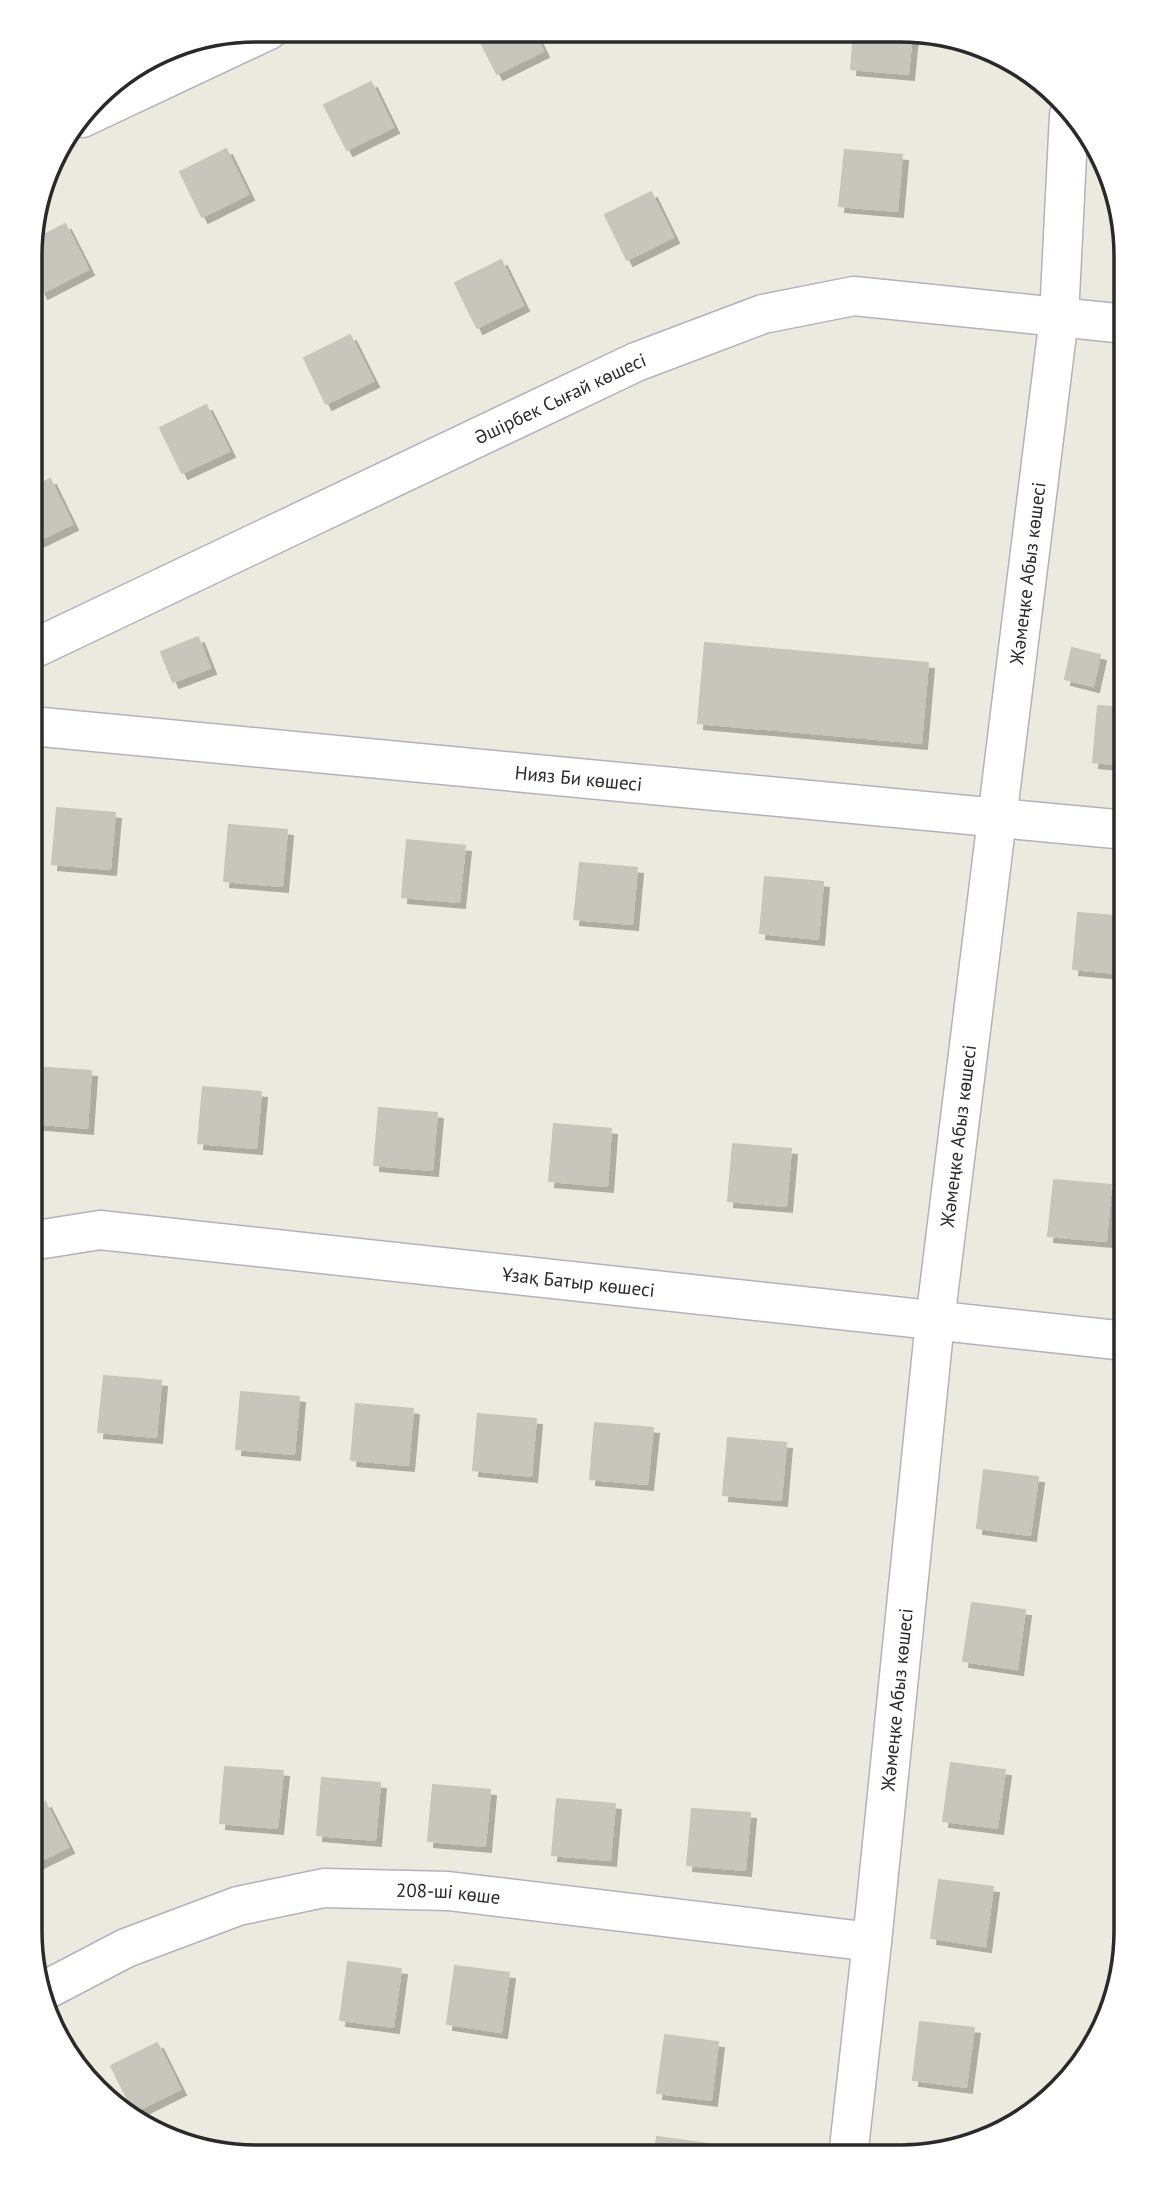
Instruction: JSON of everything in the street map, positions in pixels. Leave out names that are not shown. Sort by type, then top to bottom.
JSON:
[{"type":"street","points":[[102,109],[241,43]]},
{"type":"street","name":"Жәмеңке Абыз көшесі","points":[[849,2145],[935,1321],[1059,317],[1069,125]]},
{"type":"street","name":"Әшірбек Сығай көшесі","points":[[42,645],[636,362],[763,314],[854,296],[1114,323]]},
{"type":"street","name":"Нияз Би көшесі","points":[[42,727],[1114,829]]},
{"type":"street","name":"Ұзақ Батыр көшесі","points":[[42,1239],[100,1230],[1114,1340]]},
{"type":"street","name":"208-ші көше","points":[[50,1988],[126,1948],[238,1906],[324,1888],[448,1891],[872,1942]]},
{"type":"building","points":[[481,42],[538,42],[543,51],[497,74]]},
{"type":"building","points":[[853,42],[911,43],[908,74],[851,69]]},
{"type":"building","points":[[371,82],[393,127],[347,150],[324,105]]},
{"type":"building","points":[[226,149],[248,194],[202,217],[180,172]]},
{"type":"building","points":[[845,150],[902,155],[897,211],[839,206]]},
{"type":"building","points":[[651,192],[673,237],[627,260],[605,215]]},
{"type":"building","points":[[65,224],[88,269],[42,293],[42,256],[43,235]]},
{"type":"building","points":[[501,260],[523,305],[477,328],[455,283]]},
{"type":"building","points":[[350,335],[373,381],[326,404],[304,358]]},
{"type":"building","points":[[206,405],[229,451],[182,473],[160,428]]},
{"type":"building","points":[[50,479],[72,524],[42,539],[42,483]]},
{"type":"building","points":[[198,637],[210,668],[173,682],[161,652]]},
{"type":"building","points":[[705,643],[928,663],[921,743],[698,723]]},
{"type":"building","points":[[1072,648],[1100,655],[1093,686],[1065,679]]},
{"type":"building","points":[[1098,706],[1114,707],[1114,764],[1093,762]]},
{"type":"building","points":[[57,808],[115,813],[110,869],[52,864]]},
{"type":"building","points":[[229,825],[287,830],[282,886],[224,881]]},
{"type":"building","points":[[407,840],[465,846],[459,902],[402,897]]},
{"type":"building","points":[[580,863],[637,868],[632,924],[574,919]]},
{"type":"building","points":[[765,877],[823,882],[818,939],[760,933]]},
{"type":"building","points":[[1078,913],[1114,916],[1114,973],[1073,969]]},
{"type":"building","points":[[42,1068],[91,1071],[87,1128],[42,1124]]},
{"type":"building","points":[[203,1087],[261,1092],[256,1148],[198,1143]]},
{"type":"building","points":[[379,1108],[437,1113],[432,1170],[374,1165]]},
{"type":"building","points":[[554,1124],[611,1129],[607,1186],[549,1181]]},
{"type":"building","points":[[733,1144],[791,1149],[786,1206],[728,1201]]},
{"type":"building","points":[[1054,1180],[1111,1185],[1106,1241],[1048,1236]]},
{"type":"building","points":[[104,1376],[161,1381],[156,1437],[98,1432]]},
{"type":"building","points":[[241,1392],[299,1397],[294,1454],[236,1449]]},
{"type":"building","points":[[356,1404],[413,1409],[408,1465],[351,1460]]},
{"type":"building","points":[[478,1414],[536,1419],[531,1476],[473,1470]]},
{"type":"building","points":[[595,1423],[653,1428],[647,1484],[590,1479]]},
{"type":"building","points":[[728,1438],[786,1443],[781,1500],[723,1495]]},
{"type":"building","points":[[984,1470],[1038,1477],[1030,1535],[977,1528]]},
{"type":"building","points":[[972,1603],[1025,1610],[1017,1669],[963,1661]]},
{"type":"building","points":[[951,1763],[1005,1770],[997,1828],[943,1821]]},
{"type":"building","points":[[225,1767],[283,1771],[277,1828],[220,1823]]},
{"type":"building","points":[[322,1778],[380,1783],[375,1840],[317,1835]]},
{"type":"building","points":[[433,1785],[490,1790],[485,1846],[428,1841]]},
{"type":"building","points":[[557,1799],[615,1804],[610,1860],[552,1855]]},
{"type":"building","points":[[45,1802],[68,1847],[42,1860],[42,1804]]},
{"type":"building","points":[[692,1809],[750,1813],[745,1870],[687,1865]]},
{"type":"building","points":[[939,1880],[993,1887],[985,1946],[931,1938]]},
{"type":"building","points":[[348,1962],[401,1969],[393,2027],[340,2020]]},
{"type":"building","points":[[455,1966],[509,1973],[501,2032],[447,2024]]},
{"type":"building","points":[[920,2022],[974,2028],[966,2087],[913,2080]]},
{"type":"building","points":[[665,2035],[718,2042],[711,2100],[657,2093]]},
{"type":"building","points":[[157,2043],[180,2089],[139,2109],[130,2103],[111,2066]]},
{"type":"building","points":[[657,2137],[710,2144],[710,2145],[656,2145]]}]
